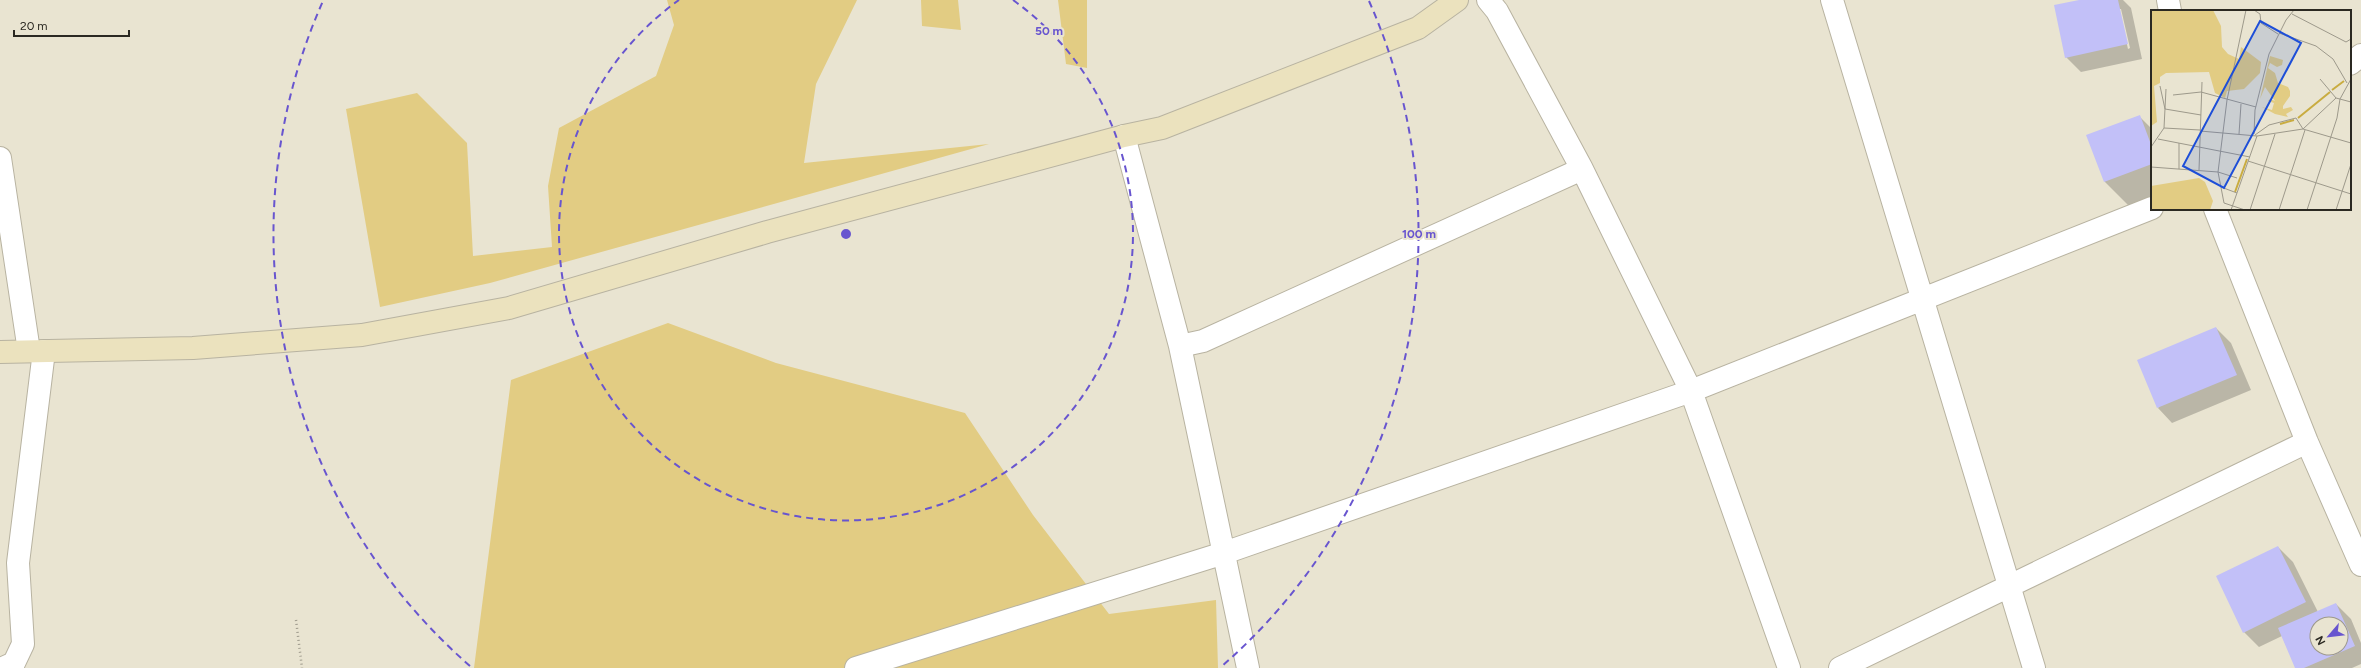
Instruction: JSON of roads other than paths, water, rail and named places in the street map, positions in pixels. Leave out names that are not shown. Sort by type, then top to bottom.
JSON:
[{"type":"street","points":[[0,352],[193,348],[362,335],[509,308],[767,232],[1124,136],[1162,128],[1418,28],[1457,0]]},
{"type":"street","points":[[1488,0],[1497,11],[1582,169],[1691,391],[1789,668]]},
{"type":"street","points":[[1832,0],[2034,668]]},
{"type":"street","points":[[2168,0],[2170,10]]},
{"type":"street","points":[[2351,63],[2361,55]]},
{"type":"street","points":[[1124,136],[1180,346],[1248,668]]},
{"type":"street","points":[[0,158],[36,351],[18,563],[23,644],[14,663],[3,668]]},
{"type":"street","points":[[1180,346],[1203,341],[1582,169]]},
{"type":"street","points":[[856,668],[1224,553],[1691,391],[2151,208]]},
{"type":"street","points":[[2215,210],[2307,442],[2361,565]]},
{"type":"street","points":[[1840,668],[2307,442]]}]
